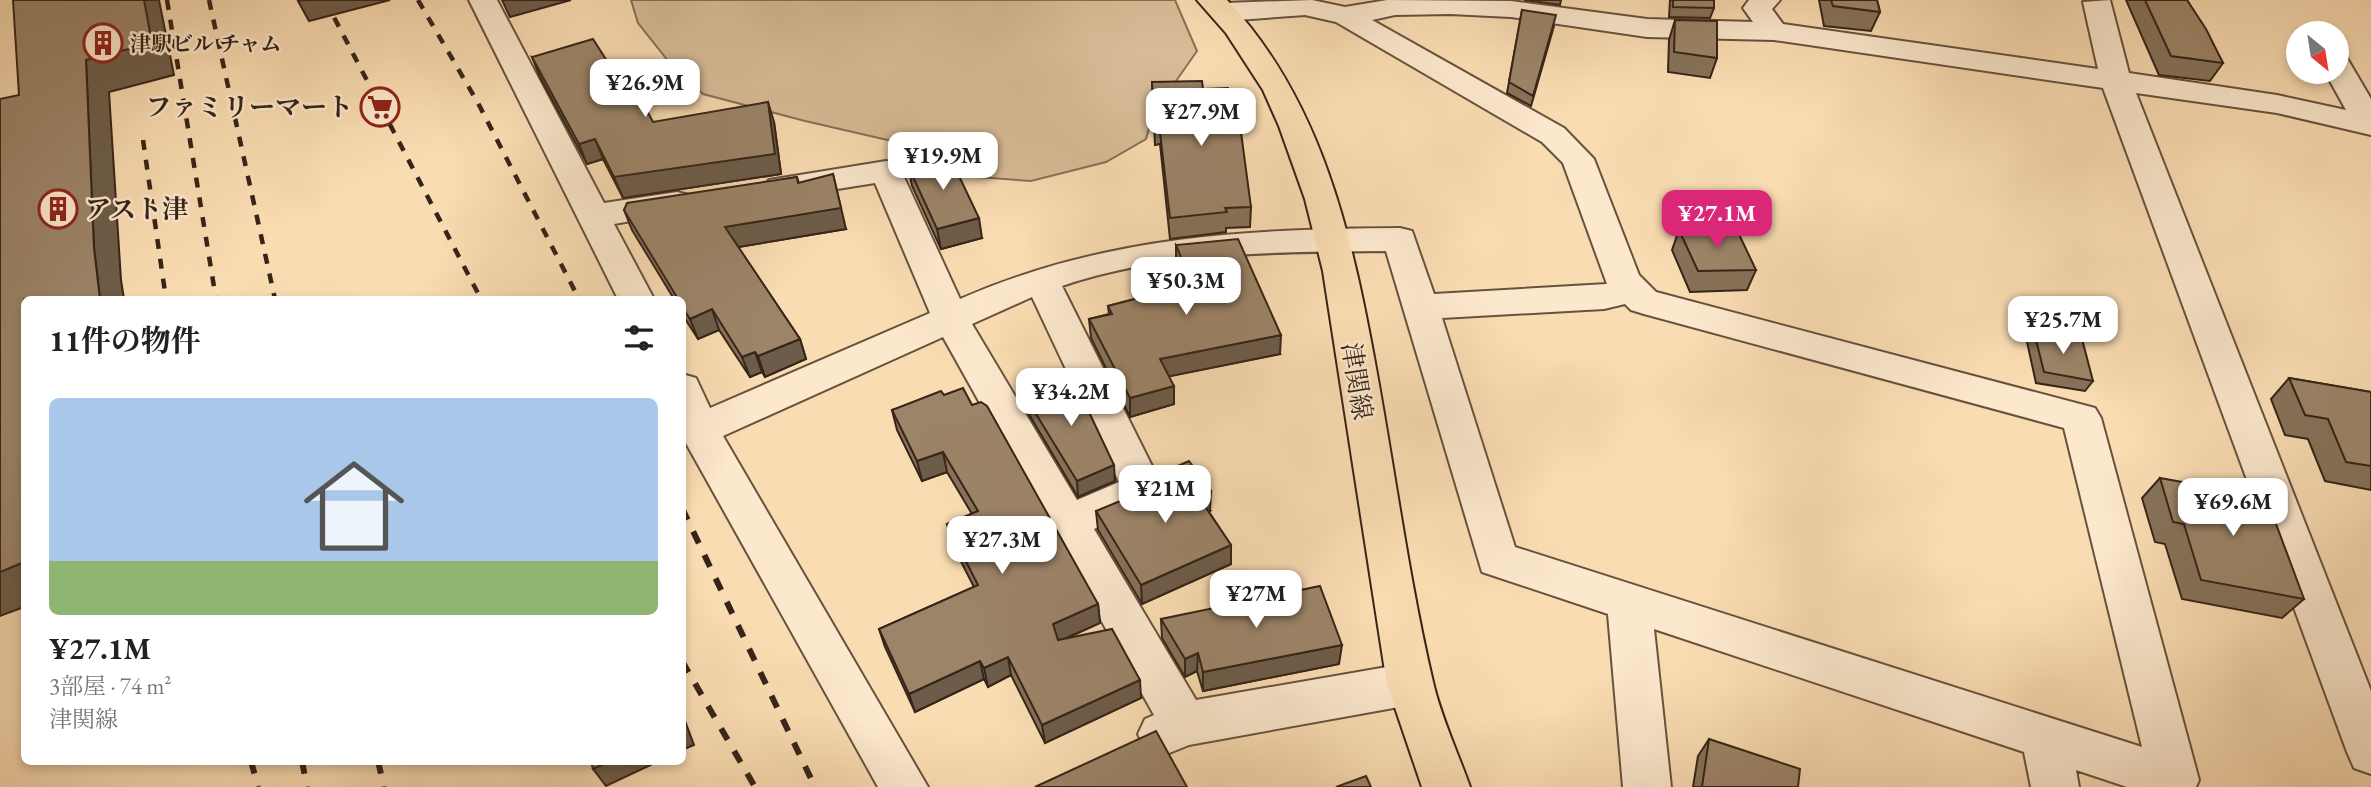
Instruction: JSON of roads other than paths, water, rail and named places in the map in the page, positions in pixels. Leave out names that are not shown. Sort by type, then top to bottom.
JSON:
[{"type":"main road","name":"津関線","points":[[1217,6],[1280,96],[1303,146],[1334,240],[1410,684],[1446,787]]},
{"type":"street","points":[[483,0],[634,296]]},
{"type":"street","points":[[1217,6],[1262,0]]},
{"type":"street","points":[[1766,0],[1757,8],[1774,31]]},
{"type":"street","points":[[2097,2],[2116,81],[2371,752]]},
{"type":"street","points":[[699,430],[950,318],[1042,281],[1083,268],[1140,256],[1276,242],[1399,239],[1497,559],[1629,600],[2045,740],[2175,780],[2081,418],[1644,301],[1623,281],[1578,159],[1568,146],[1518,113],[1345,16],[1305,7],[1217,6]]},
{"type":"street","points":[[1345,16],[1395,7],[1450,6],[1511,9],[1647,28],[1774,31],[2277,104],[2369,126]]},
{"type":"street","points":[[2347,84],[2369,126]]},
{"type":"street","points":[[753,192],[886,171],[950,318],[1184,724]]},
{"type":"street","points":[[592,216],[713,198]]},
{"type":"street","points":[[1042,281],[1143,490],[1068,522]]},
{"type":"street","points":[[1420,307],[1604,297],[1632,290]]},
{"type":"street","points":[[686,398],[699,430],[904,787]]},
{"type":"street","points":[[1629,600],[1647,787]]},
{"type":"street","points":[[1121,752],[1184,724],[1410,684]]},
{"type":"street","points":[[2045,740],[2054,787]]},
{"type":"railway","points":[[167,0],[216,296]]},
{"type":"railway","points":[[209,0],[274,296]]},
{"type":"railway","points":[[325,0],[479,296]]},
{"type":"railway","points":[[418,0],[478,103],[577,296]]},
{"type":"railway","points":[[143,140],[166,296]]},
{"type":"railway","points":[[686,516],[815,787]]},
{"type":"railway","points":[[686,668],[755,787]]},
{"type":"railway","points":[[252,765],[258,787]]},
{"type":"railway","points":[[303,765],[307,787]]},
{"type":"railway","points":[[379,765],[384,787]]},
{"type":"place","name":"津駅ビル チャム","points":[[103,43]]},
{"type":"place","name":"ファミリーマート","points":[[380,107]]},
{"type":"place","name":"アスト津","points":[[58,209]]}]
